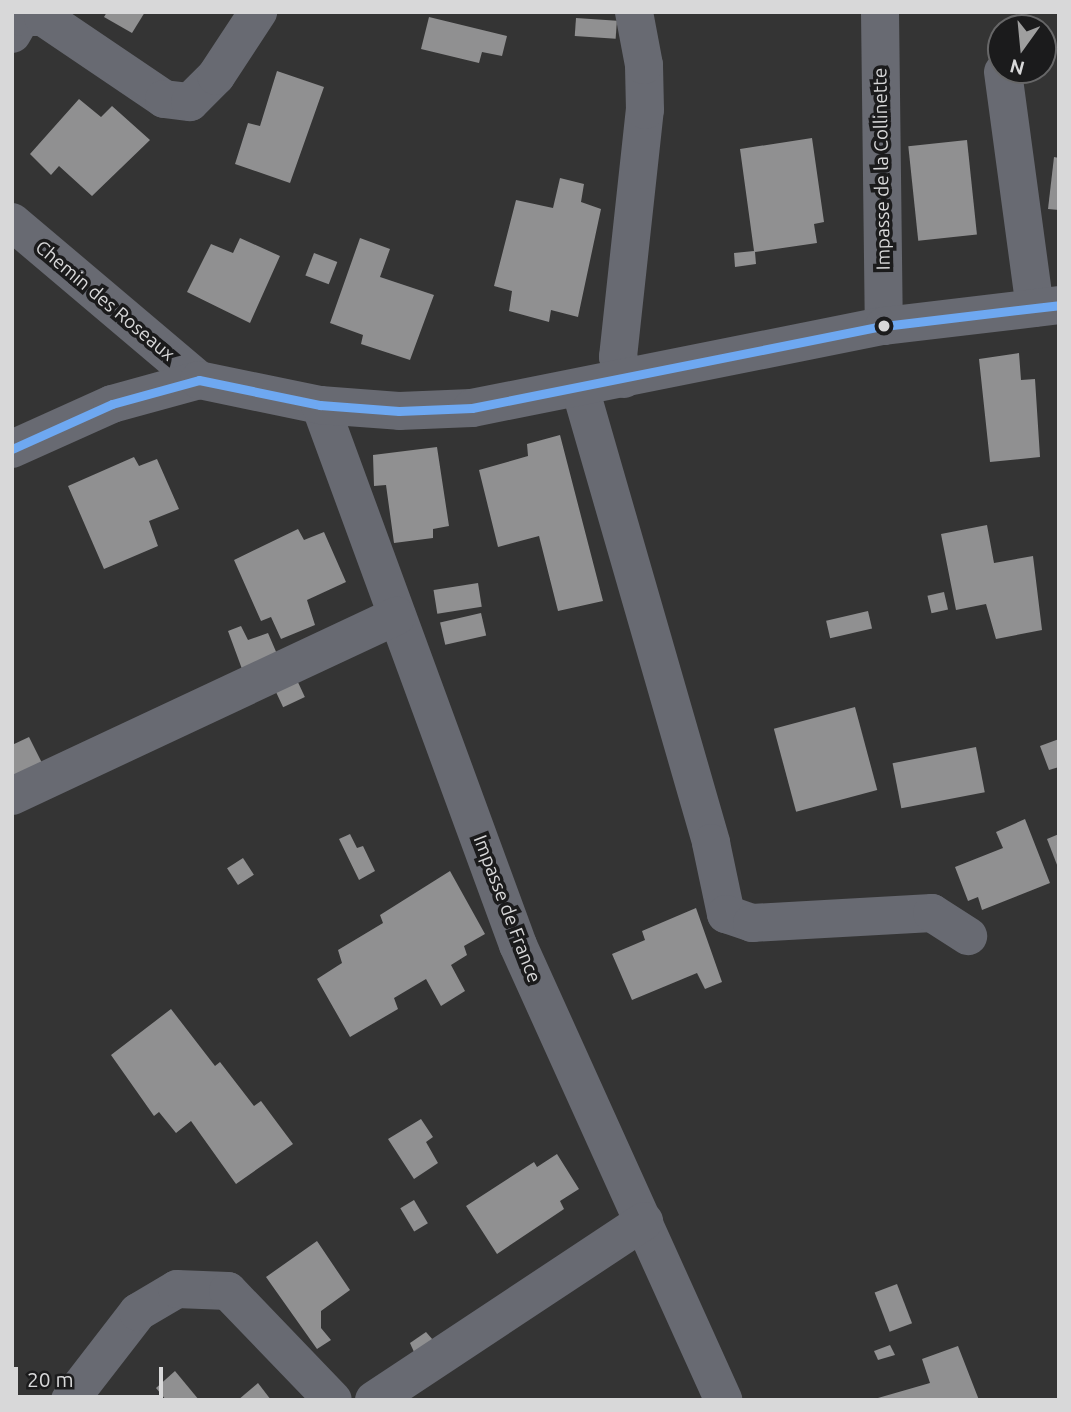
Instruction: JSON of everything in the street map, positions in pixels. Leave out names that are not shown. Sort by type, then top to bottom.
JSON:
[{"type":"street","points":[[12,34],[22,17],[43,17],[164,99],[190,102],[216,76],[258,12]]},
{"type":"street","points":[[624,379],[618,357],[645,110],[644,65],[634,12]]},
{"type":"street","name":"Impasse de la Collinette","points":[[880,12],[884,326]]},
{"type":"street","points":[[12,449],[112,404],[199,380],[320,405],[400,411],[472,408],[884,326],[1047,307],[1005,84]]},
{"type":"street","name":"Chemin des Roseaux","points":[[12,222],[199,380]]},
{"type":"street","points":[[580,388],[711,843],[726,914],[752,923],[932,913],[968,936]]},
{"type":"street","name":"Impasse de France","points":[[320,405],[518,945],[723,1400]]},
{"type":"street","points":[[12,796],[397,616]]},
{"type":"street","points":[[374,1400],[644,1222]]},
{"type":"street","points":[[70,1400],[138,1312],[177,1289],[228,1291],[333,1400]]},
{"type":"building","points":[[107,12],[145,12],[132,33],[104,17]]},
{"type":"building","points":[[429,17],[507,36],[502,56],[482,52],[479,63],[421,49]]},
{"type":"building","points":[[576,18],[617,21],[616,39],[575,36]]},
{"type":"building","points":[[277,71],[324,87],[290,183],[235,164],[248,123],[260,126]]},
{"type":"building","points":[[79,99],[101,117],[112,106],[150,140],[92,196],[59,166],[51,175],[30,154]]},
{"type":"building","points":[[812,138],[824,222],[814,224],[817,243],[755,252],[756,264],[735,267],[734,253],[754,251],[740,149]]},
{"type":"building","points":[[967,140],[977,234],[918,241],[908,146]]},
{"type":"building","points":[[1054,157],[1059,158],[1059,210],[1048,209]]},
{"type":"building","points":[[560,178],[584,184],[581,202],[601,209],[578,317],[551,310],[549,322],[509,311],[512,291],[494,286],[516,200],[553,208]]},
{"type":"building","points":[[240,238],[280,256],[250,323],[187,292],[211,244],[233,253]]},
{"type":"building","points":[[360,238],[390,249],[380,277],[434,295],[410,360],[361,344],[363,335],[330,323]]},
{"type":"building","points":[[314,253],[337,262],[329,284],[305,275]]},
{"type":"building","points":[[1019,353],[1021,380],[1035,379],[1040,457],[990,462],[979,359]]},
{"type":"building","points":[[560,435],[603,601],[558,611],[539,536],[498,547],[479,470],[528,456],[527,444]]},
{"type":"building","points":[[437,447],[449,526],[433,529],[433,538],[394,543],[386,485],[374,486],[373,455]]},
{"type":"building","points":[[134,457],[139,466],[157,459],[179,509],[149,521],[158,546],[104,569],[68,486]]},
{"type":"building","points":[[987,525],[994,563],[1033,556],[1042,630],[996,639],[986,604],[956,610],[941,534]]},
{"type":"building","points":[[298,529],[304,540],[324,532],[346,582],[307,600],[315,625],[281,639],[271,617],[261,621],[234,560]]},
{"type":"building","points":[[478,583],[482,607],[437,614],[434,590]]},
{"type":"building","points":[[944,592],[948,610],[931,613],[927,596]]},
{"type":"building","points":[[868,611],[872,629],[830,638],[826,621]]},
{"type":"building","points":[[481,613],[486,635],[445,645],[440,622]]},
{"type":"building","points":[[241,626],[248,640],[268,633],[277,654],[242,669],[228,631]]},
{"type":"building","points":[[296,678],[305,697],[283,707],[274,688]]},
{"type":"building","points":[[855,707],[877,790],[796,812],[774,729]]},
{"type":"building","points":[[29,737],[42,763],[12,777],[12,745]]},
{"type":"building","points":[[1059,739],[1059,767],[1049,770],[1040,746]]},
{"type":"building","points":[[976,747],[985,792],[901,808],[893,763]]},
{"type":"building","points":[[1025,819],[1050,883],[982,910],[978,897],[968,901],[955,867],[1003,848],[996,832]]},
{"type":"building","points":[[350,834],[357,848],[363,846],[375,871],[359,880],[339,839]]},
{"type":"building","points":[[1059,834],[1059,870],[1047,839]]},
{"type":"building","points":[[243,858],[254,875],[238,885],[227,868]]},
{"type":"building","points":[[450,871],[485,934],[464,946],[467,955],[451,965],[465,991],[441,1006],[426,979],[394,998],[398,1009],[350,1037],[317,979],[342,963],[338,950],[383,923],[380,915]]},
{"type":"building","points":[[696,908],[722,982],[705,989],[697,973],[632,1000],[612,954],[645,940],[642,931]]},
{"type":"building","points":[[171,1009],[215,1066],[220,1062],[254,1106],[261,1101],[293,1144],[236,1184],[191,1121],[176,1133],[159,1112],[154,1116],[111,1055]]},
{"type":"building","points":[[421,1119],[433,1137],[426,1142],[438,1163],[414,1179],[388,1139]]},
{"type":"building","points":[[557,1154],[579,1189],[560,1201],[564,1209],[497,1254],[466,1206],[534,1162],[537,1167]]},
{"type":"building","points":[[414,1200],[428,1223],[414,1231],[400,1208]]},
{"type":"building","points":[[317,1241],[350,1290],[321,1311],[321,1328],[331,1340],[317,1349],[266,1277]]},
{"type":"building","points":[[897,1284],[912,1323],[890,1332],[875,1293]]},
{"type":"building","points":[[426,1332],[433,1340],[414,1352],[410,1343]]},
{"type":"building","points":[[890,1345],[895,1355],[878,1360],[874,1351]]},
{"type":"building","points":[[958,1346],[979,1400],[871,1400],[930,1383],[922,1359]]},
{"type":"building","points":[[175,1371],[199,1400],[166,1400],[156,1388]]},
{"type":"building","points":[[258,1383],[271,1400],[238,1400]]},
{"type":"transit line","points":[[12,449],[112,404],[199,380],[320,405],[399,411],[472,408],[884,326],[1059,305]]}]
